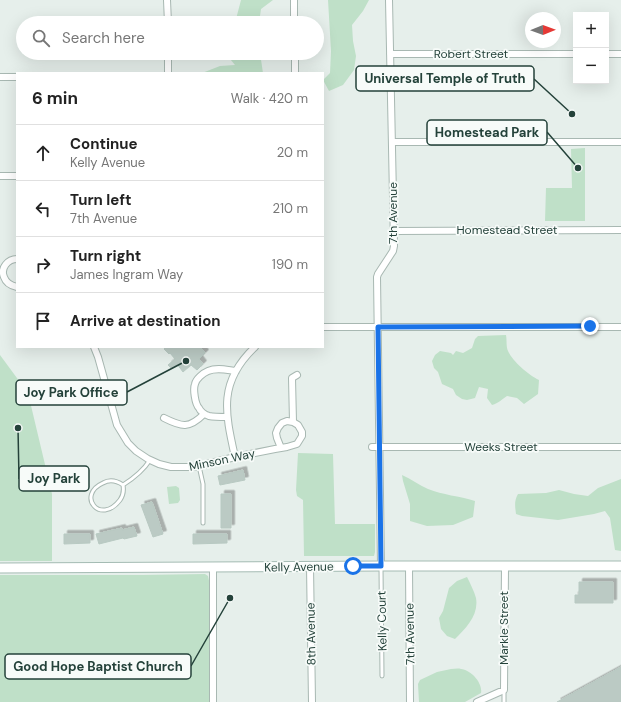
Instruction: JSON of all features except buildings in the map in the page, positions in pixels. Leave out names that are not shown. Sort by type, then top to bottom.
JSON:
[{"type":"main road","name":"Kelly Avenue","points":[[0,568],[621,566]]},
{"type":"street","points":[[167,0],[168,16]]},
{"type":"street","points":[[294,0],[294,16]]},
{"type":"street","name":"7th Avenue","points":[[381,566],[377,277],[393,251],[394,246],[389,0]]},
{"type":"street","name":"Robert Street","points":[[390,54],[573,54]]},
{"type":"street","points":[[609,54],[621,54]]},
{"type":"street","points":[[168,60],[168,72]]},
{"type":"street","points":[[295,60],[295,72]]},
{"type":"street","points":[[0,76],[16,77]]},
{"type":"street","points":[[392,142],[621,142]]},
{"type":"street","points":[[0,176],[16,176]]},
{"type":"street","name":"Homestead Street","points":[[394,231],[621,230]]},
{"type":"street","points":[[16,259],[7,262],[3,272],[6,281],[16,286]]},
{"type":"street","points":[[324,327],[621,327]]},
{"type":"street","name":"Minson Way","points":[[94,348],[118,425],[128,443],[142,456],[159,464],[183,468],[200,466],[297,444],[302,436],[302,432],[298,425],[293,422]]},
{"type":"street","points":[[235,457],[227,417],[228,395],[232,377],[242,360],[254,348]]},
{"type":"street","points":[[227,417],[210,416],[204,414],[198,408],[195,396],[195,383],[206,371],[222,369],[236,371]]},
{"type":"street","points":[[281,448],[276,433],[282,423],[287,421],[293,422],[292,378],[297,375]]},
{"type":"street","points":[[164,418],[183,425],[191,424],[204,414]]},
{"type":"street","name":"Weeks Street","points":[[372,447],[621,447]]},
{"type":"street","name":"8th Avenue","points":[[310,566],[312,702]]},
{"type":"street","name":"7th Avenue","points":[[409,566],[410,702]]},
{"type":"street","name":"Markle Street","points":[[504,690],[505,566]]},
{"type":"street","points":[[213,567],[213,702]]},
{"type":"street","points":[[477,702],[504,690]]},
{"type":"lane","points":[[123,485],[145,467],[150,460]]},
{"type":"lane","points":[[200,466],[203,484],[203,523]]},
{"type":"lane","points":[[108,480],[123,485],[123,496],[113,507],[99,510],[94,506],[91,496],[92,491],[95,488],[108,480]]},
{"type":"lane","name":"Kelly Court","points":[[381,566],[382,676]]},
{"type":"lane","points":[[504,690],[504,702]]},
{"type":"green space","points":[[241,0],[273,0],[261,9],[260,16],[237,16]]},
{"type":"green space","points":[[328,0],[369,0],[363,11],[352,25],[356,56],[354,70],[343,85],[329,91],[324,79],[330,73],[331,51]]},
{"type":"green space","points":[[231,60],[261,60],[263,72],[205,72],[220,66],[235,65]]},
{"type":"green space","points":[[585,148],[585,221],[545,221],[546,188],[572,188],[571,149]]},
{"type":"green space","points":[[506,335],[507,349],[510,355],[522,368],[539,380],[538,394],[524,404],[517,398],[507,396],[492,405],[487,398],[488,389],[479,387],[475,398],[467,400],[462,399],[456,395],[453,389],[442,384],[432,361],[435,355],[440,351],[451,353],[453,355],[456,351],[463,353],[472,348],[475,339],[478,336]]},
{"type":"green space","points":[[0,355],[28,393],[52,494],[52,561],[0,561]]},
{"type":"green space","points":[[298,453],[333,454],[335,524],[375,524],[374,556],[304,556],[303,500],[297,496],[296,490]]},
{"type":"green space","points":[[402,475],[434,491],[475,501],[473,517],[453,525],[427,526],[410,521],[410,504]]},
{"type":"green space","points":[[621,479],[621,551],[615,550],[610,518],[605,511],[558,520],[516,514],[515,501],[518,494],[546,493],[559,490],[588,496],[598,488]]},
{"type":"green space","points":[[176,486],[179,488],[180,500],[178,503],[169,504],[167,487]]},
{"type":"green space","points":[[205,574],[208,576],[210,585],[209,702],[0,702],[0,575]]},
{"type":"green space","points":[[467,577],[476,598],[476,610],[471,621],[455,639],[447,636],[441,629],[439,618],[443,611],[449,588],[457,581]]},
{"type":"green space","points":[[451,669],[465,670],[472,674],[480,685],[481,693],[465,702],[419,702],[418,684],[420,680],[437,672]]},
{"type":"place","name":"Universal Temple of Truth","points":[[572,114]]},
{"type":"place","name":"Homestead Park","points":[[578,168]]},
{"type":"place","name":"Joy Park Office","points":[[186,361]]},
{"type":"place","name":"Joy Park","points":[[18,428]]},
{"type":"place","name":"Good Hope Baptist Church","points":[[230,598]]},
{"type":"route","points":[[353,566],[381,566],[378,327],[590,326]]}]
